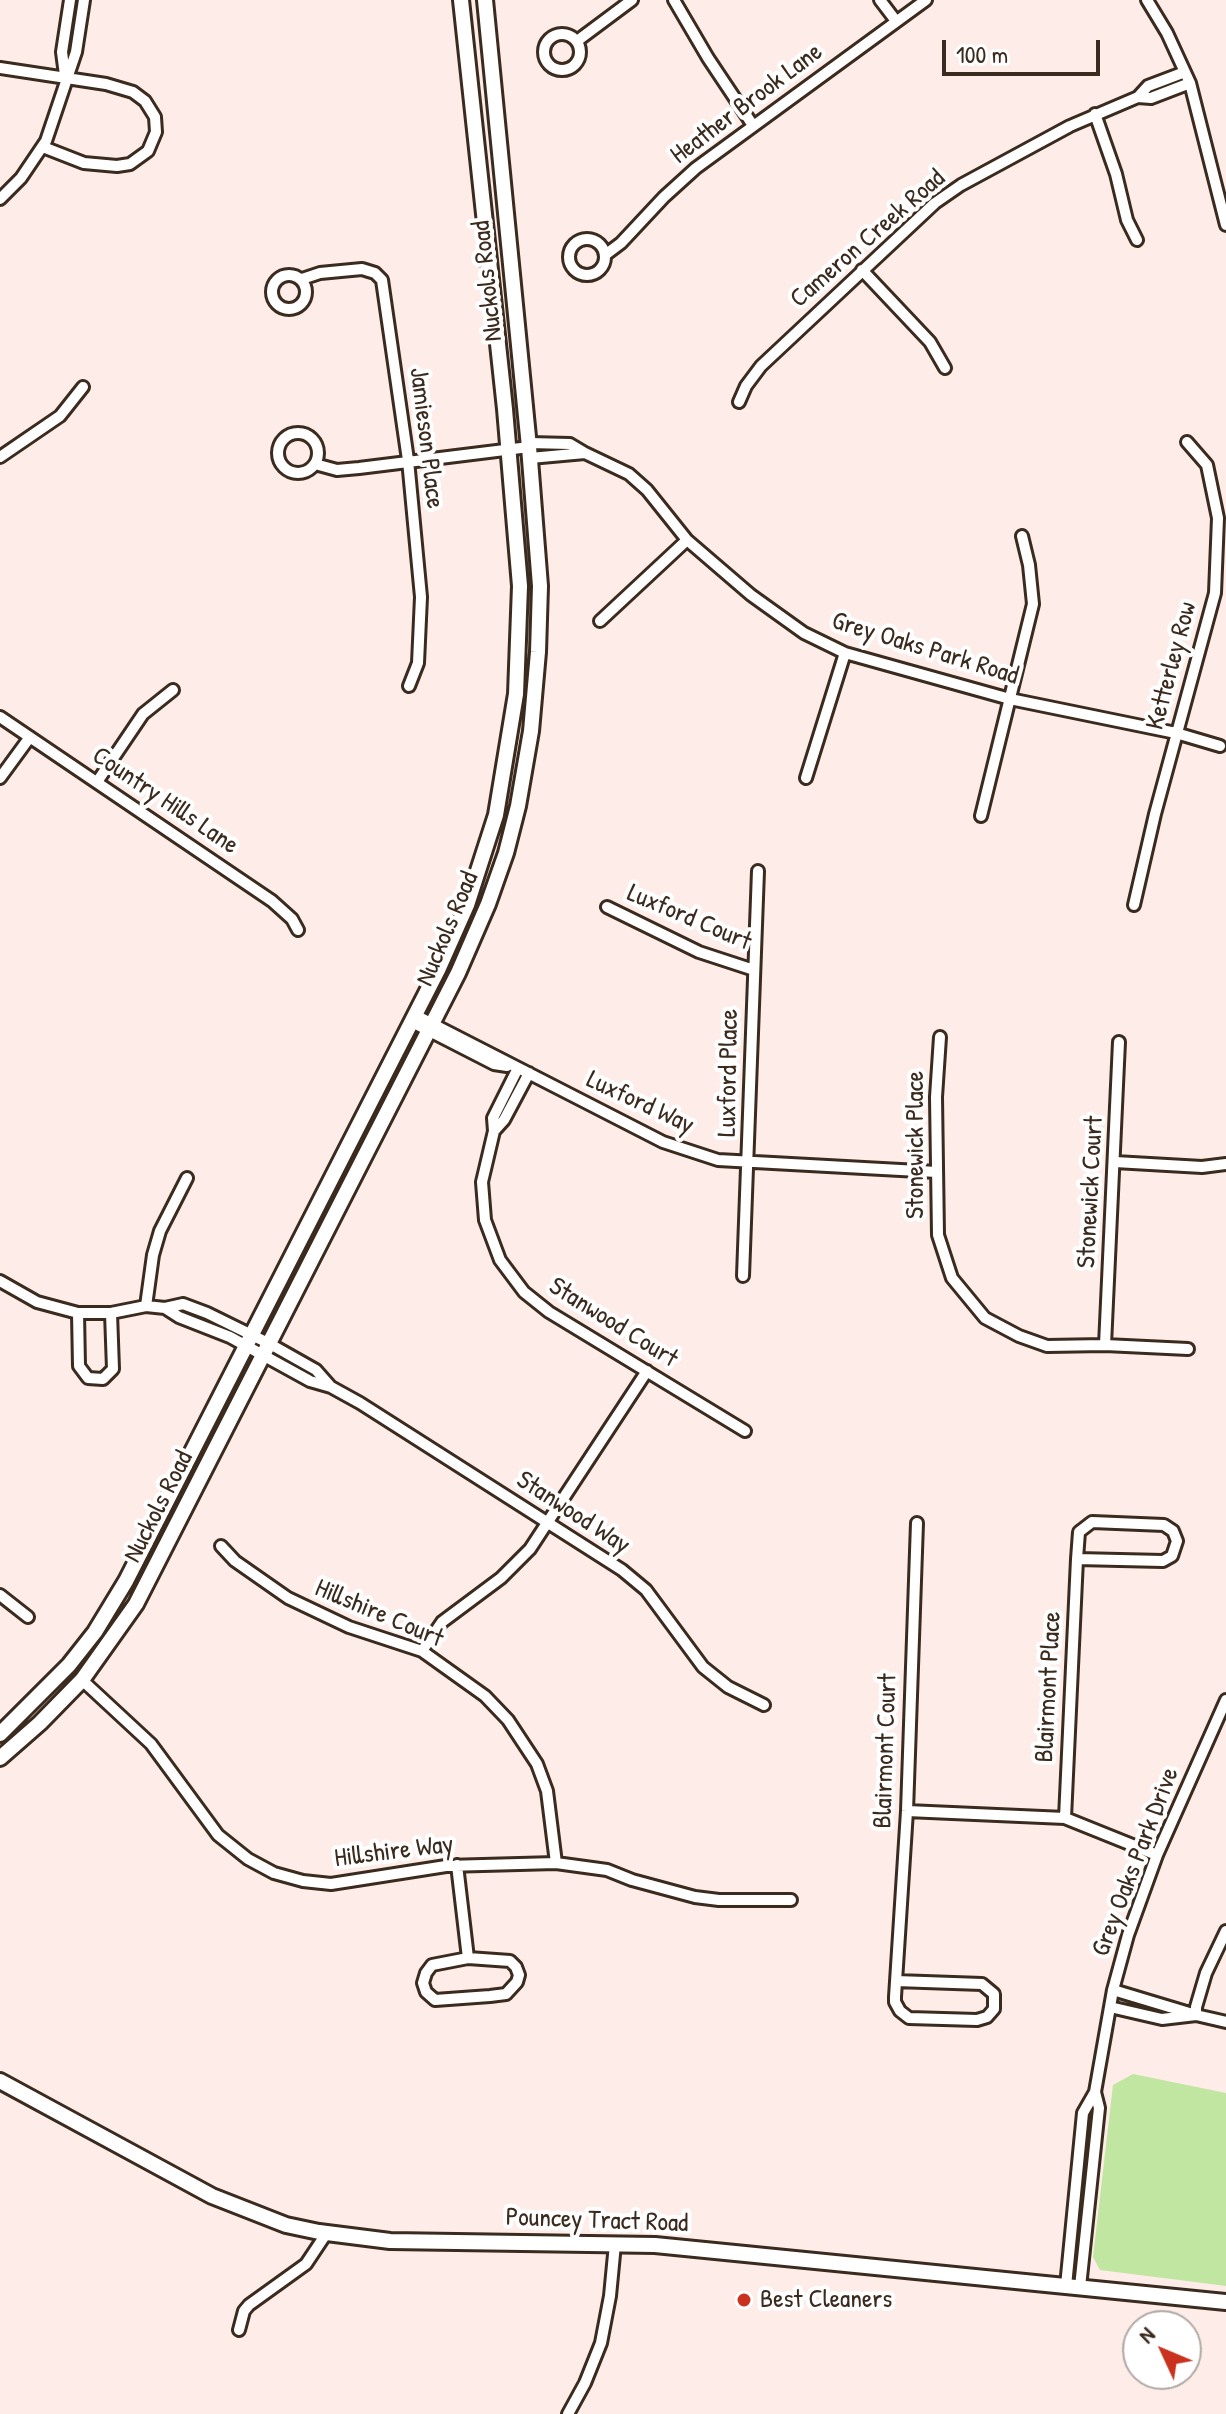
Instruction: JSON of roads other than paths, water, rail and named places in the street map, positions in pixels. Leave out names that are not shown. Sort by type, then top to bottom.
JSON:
[{"type":"main road","name":"Nuckols Road","points":[[0,1734],[69,1665],[112,1606],[415,1015],[455,932],[480,868],[496,815],[509,745],[518,668],[520,586],[509,448],[461,0]]},
{"type":"main road","name":"Nuckols Road","points":[[0,1758],[82,1680],[136,1604],[468,953],[506,853],[527,761],[535,694],[540,586],[485,0]]},
{"type":"main road","name":"Pouncey Tract Road","points":[[0,2081],[212,2196],[286,2225],[326,2234],[390,2241],[615,2244],[705,2249],[1226,2302]]},
{"type":"street","points":[[66,77],[62,52],[70,0]]},
{"type":"street","points":[[0,199],[21,178],[43,147],[76,52],[84,0]]},
{"type":"street","points":[[577,41],[632,0]]},
{"type":"street","points":[[674,0],[752,124]]},
{"type":"street","points":[[880,0],[896,21]]},
{"type":"street","name":"Heather Brook Lane","points":[[605,255],[696,168],[752,124],[926,0]]},
{"type":"street","points":[[1147,0],[1167,33],[1190,83],[1226,225]]},
{"type":"street","points":[[0,68],[106,84],[133,92],[151,108],[155,122],[154,139],[148,151],[136,162],[117,166],[72,161],[43,147]]},
{"type":"street","name":"Cameron Creek Road","points":[[1138,97],[1148,86],[1185,72]]},
{"type":"street","name":"Cameron Creek Road","points":[[739,402],[761,366],[935,203],[961,185],[1095,114],[1138,97],[1151,98],[1190,83]]},
{"type":"street","points":[[1095,114],[1116,174],[1127,220],[1137,240]]},
{"type":"street","name":"Jamieson Place","points":[[302,279],[320,273],[362,269],[375,273],[382,280],[408,460],[421,597],[418,663],[409,686]]},
{"type":"street","points":[[862,270],[930,342],[945,368]]},
{"type":"street","points":[[0,457],[60,416],[83,387]]},
{"type":"street","points":[[302,433],[314,439],[319,452],[315,464],[298,473],[286,468],[279,457],[280,445],[289,435],[302,433]]},
{"type":"street","name":"Ketterley Row","points":[[1134,905],[1176,733],[1215,593],[1218,518],[1207,465],[1187,442]]},
{"type":"street","name":"Grey Oaks Park Road","points":[[315,464],[337,470],[509,448],[585,453],[629,474],[647,490],[687,540],[751,595],[804,633],[845,653],[1010,699],[1176,733],[1224,748]]},
{"type":"street","points":[[981,816],[1033,604],[1022,536]]},
{"type":"street","points":[[600,621],[687,540]]},
{"type":"street","points":[[806,778],[845,653]]},
{"type":"street","points":[[97,782],[143,714],[173,690]]},
{"type":"street","name":"Country Hills Lane","points":[[0,717],[272,901],[287,913],[298,930]]},
{"type":"street","points":[[0,778],[30,737]]},
{"type":"street","name":"Luxford Place","points":[[743,1276],[758,871]]},
{"type":"street","name":"Luxford Court","points":[[607,907],[699,952],[754,970]]},
{"type":"street","name":"Luxford Way","points":[[415,1015],[494,1064],[523,1070],[663,1142],[718,1160],[749,1162]]},
{"type":"street","name":"Stonewick Place","points":[[940,1037],[936,1097],[938,1235],[952,1278],[985,1318],[1019,1336],[1047,1346],[1188,1349]]},
{"type":"street","name":"Stonewick Court","points":[[1105,1345],[1119,1042]]},
{"type":"street","name":"Stanwood Court","points":[[523,1070],[504,1120],[494,1131],[485,1162],[482,1200],[490,1239],[500,1260],[539,1305],[745,1431]]},
{"type":"street","points":[[749,1162],[937,1172]]},
{"type":"street","points":[[1115,1162],[1202,1167],[1226,1164]]},
{"type":"street","points":[[146,1306],[153,1255],[160,1231],[187,1178]]},
{"type":"street","name":"Stanwood Way","points":[[0,1281],[37,1302],[78,1313],[111,1313],[146,1306],[165,1308],[183,1304],[267,1350],[310,1381],[331,1387],[360,1403],[635,1579],[656,1602],[703,1667],[728,1687],[764,1705]]},
{"type":"street","points":[[78,1313],[79,1366],[88,1378],[103,1379],[113,1369],[111,1313]]},
{"type":"street","points":[[422,1651],[442,1622],[518,1562],[548,1522],[647,1371]]},
{"type":"street","name":"Blairmont Place","points":[[1065,1818],[1077,1559],[1079,1532],[1092,1522],[1164,1525],[1173,1531],[1177,1541],[1172,1556],[1163,1561],[1077,1559]]},
{"type":"street","name":"Blairmont Court","points":[[896,1981],[982,1984],[994,1994],[994,2009],[987,2017],[977,2020],[909,2018],[897,2007],[896,1981],[907,1811],[917,1523]]},
{"type":"street","name":"Hillshire Court","points":[[221,1546],[260,1580],[318,1613],[349,1627],[422,1651],[485,1696],[525,1743],[547,1791],[556,1863]]},
{"type":"street","points":[[0,1595],[28,1617]]},
{"type":"street","name":"Hillshire Way","points":[[82,1680],[151,1744],[218,1835],[248,1859],[274,1873],[331,1884],[457,1865],[556,1863],[607,1870],[695,1897],[791,1900]]},
{"type":"street","name":"Grey Oaks Park Drive","points":[[1073,2287],[1099,2108],[1095,2092],[1113,1990],[1128,1935],[1157,1855],[1226,1700]]},
{"type":"street","points":[[907,1811],[1065,1818],[1157,1855]]},
{"type":"street","points":[[457,1865],[468,1958]]},
{"type":"street","points":[[1196,2015],[1206,1973],[1226,1931]]},
{"type":"street","points":[[468,1958],[510,1961],[519,1975],[517,1982],[506,1994],[490,1996],[435,2000],[426,1992],[423,1983],[432,1965],[468,1958]]},
{"type":"street","points":[[1113,1990],[1226,2022]]},
{"type":"street","points":[[1110,2007],[1162,2019],[1196,2015]]},
{"type":"street","points":[[239,2330],[244,2311],[249,2305],[306,2264],[326,2234]]},
{"type":"street","points":[[568,2414],[601,2343],[615,2244]]},
{"type":"place","name":"Best Cleaners","points":[[744,2300]]}]
